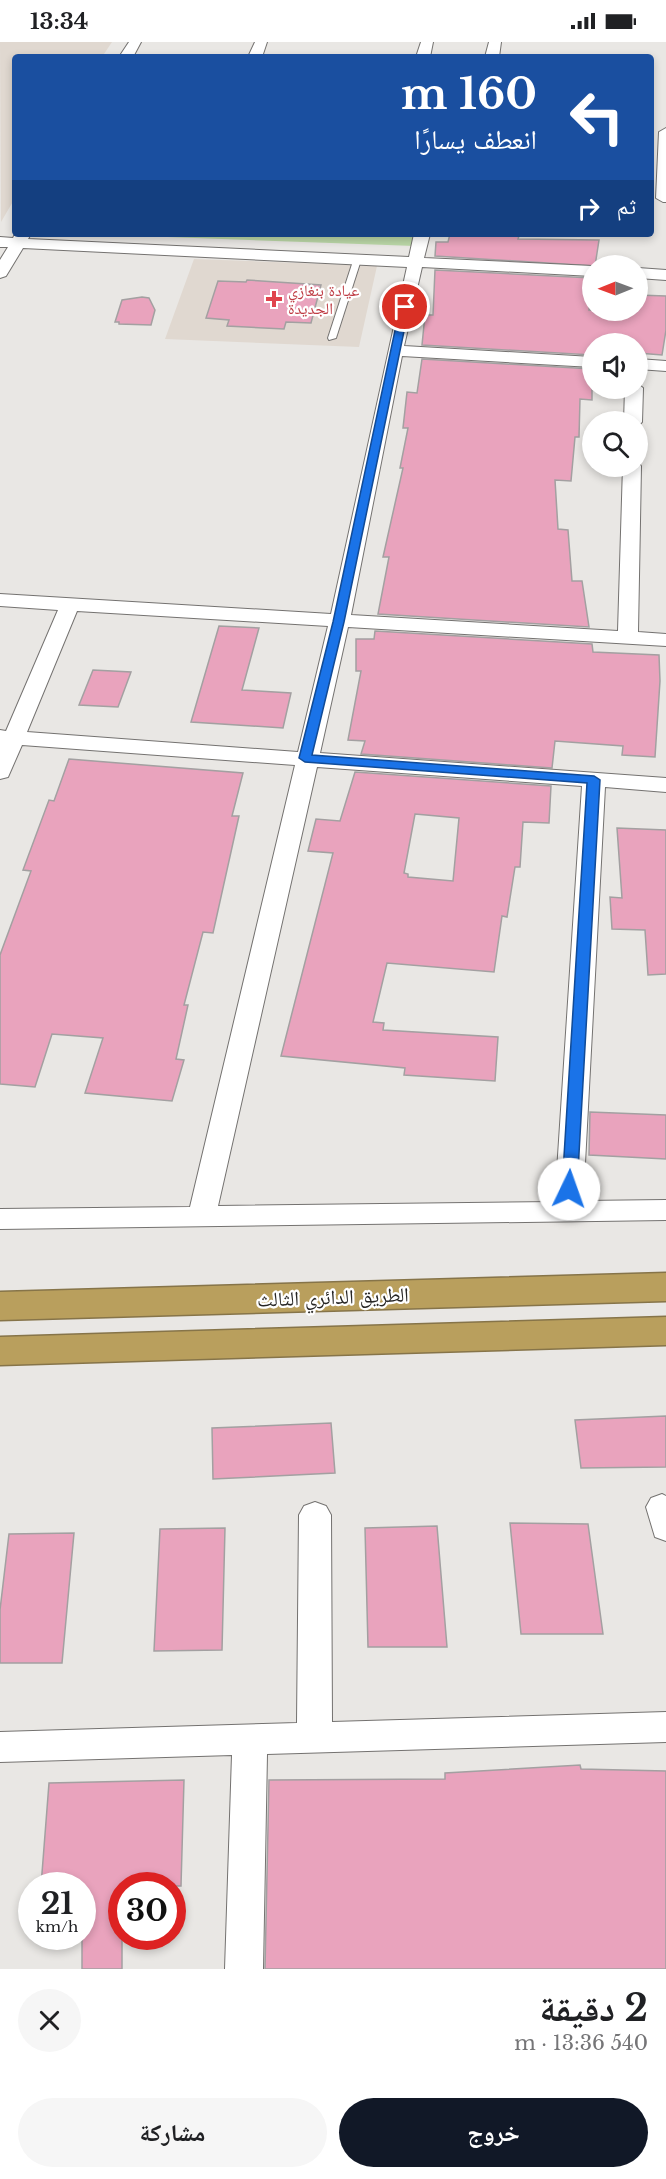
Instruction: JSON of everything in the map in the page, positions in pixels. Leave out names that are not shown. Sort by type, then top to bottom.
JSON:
[{"type":"highway","name":"الطريق الدائري الثالث","points":[[18,1306],[666,1287]]},
{"type":"highway","points":[[15,1350],[666,1331]]},
{"type":"street","points":[[660,198],[666,132]]},
{"type":"street","points":[[201,1218],[305,758],[339,622],[395,351],[421,237]]},
{"type":"street","points":[[0,242],[20,238],[357,260],[582,271]]},
{"type":"street","points":[[0,273],[20,238]]},
{"type":"street","points":[[648,274],[666,275]]},
{"type":"street","points":[[395,351],[582,361]]},
{"type":"street","points":[[648,365],[666,366]]},
{"type":"street","points":[[628,638],[632,477]]},
{"type":"street","points":[[0,600],[666,640]]},
{"type":"street","points":[[0,772],[7,737],[70,604]]},
{"type":"street","points":[[7,737],[666,785]]},
{"type":"street","points":[[568,1212],[594,780]]},
{"type":"street","points":[[0,1219],[666,1210]]},
{"type":"street","points":[[314,1738],[315,1515]]},
{"type":"street","points":[[0,1747],[666,1727]]},
{"type":"street","points":[[244,1969],[250,1740]]},
{"type":"lane","points":[[332,338],[357,260]]},
{"type":"shaded area","points":[[0,42],[112,42],[104,54],[12,54],[12,203],[1,222]]},
{"type":"shaded area","points":[[194,259],[377,266],[359,347],[165,339]]},
{"type":"green space","points":[[168,237],[417,237],[415,246]]},
{"type":"building","points":[[449,237],[599,240],[597,255],[582,255],[582,265],[435,256],[436,242],[448,242]]},
{"type":"building","points":[[435,270],[582,277],[582,321],[648,321],[648,295],[666,296],[666,330],[662,355],[648,354],[648,333],[582,333],[582,354],[422,345],[425,315],[433,315]]},
{"type":"building","points":[[247,280],[321,285],[311,323],[286,322],[284,329],[227,326],[229,320],[206,318],[218,281],[246,282]]},
{"type":"building","points":[[149,298],[155,310],[151,325],[115,322],[122,300]]},
{"type":"building","points":[[422,359],[582,368],[582,399],[592,400],[580,399],[579,437],[575,437],[571,481],[555,480],[558,529],[568,530],[572,581],[582,581],[589,627],[378,614],[389,557],[383,557],[403,468],[400,468],[408,428],[403,428],[407,392],[417,393]]},
{"type":"building","points":[[219,626],[259,628],[242,690],[291,693],[283,728],[191,722]]},
{"type":"building","points":[[375,631],[592,644],[593,652],[659,655],[660,681],[655,757],[622,755],[623,746],[555,741],[552,768],[361,754],[365,741],[348,740],[361,671],[356,671],[356,639],[374,639]]},
{"type":"building","points":[[93,670],[131,672],[118,707],[79,705]]},
{"type":"building","points":[[69,759],[243,773],[232,816],[239,816],[213,933],[203,932],[184,1005],[188,1005],[176,1059],[184,1060],[172,1101],[85,1093],[103,1038],[52,1034],[35,1087],[0,1084],[0,955],[31,871],[23,870],[49,800],[54,801]]},
{"type":"building","points":[[355,772],[551,786],[549,823],[523,822],[520,867],[515,867],[507,917],[502,916],[494,972],[387,963],[373,1022],[384,1023],[383,1030],[498,1037],[495,1081],[404,1075],[405,1068],[281,1056],[333,853],[308,851],[316,819],[340,821]],"holes":[[[415,814],[459,818],[453,881],[408,877],[408,874],[404,873]]]},
{"type":"building","points":[[617,828],[666,830],[666,974],[648,975],[645,930],[612,929],[610,897],[622,898]]},
{"type":"building","points":[[590,1112],[666,1115],[666,1159],[589,1155]]},
{"type":"building","points":[[666,1416],[666,1467],[581,1468],[575,1420]]},
{"type":"building","points":[[331,1423],[335,1473],[213,1479],[212,1428]]},
{"type":"building","points":[[510,1523],[588,1524],[603,1634],[521,1634]]},
{"type":"building","points":[[437,1526],[447,1647],[368,1647],[365,1528]]},
{"type":"building","points":[[225,1528],[222,1650],[154,1651],[160,1529]]},
{"type":"building","points":[[74,1533],[62,1663],[0,1663],[0,1610],[9,1534]]},
{"type":"building","points":[[580,1765],[581,1769],[666,1771],[666,1969],[265,1969],[269,1780],[445,1779],[445,1773]]},
{"type":"building","points":[[184,1780],[181,1872],[108,1872],[108,1950],[122,1950],[122,1969],[82,1969],[82,1950],[96,1950],[96,1872],[42,1872],[49,1783]]},
{"type":"place","name":"عيادة بنغازي الجديدة","points":[[274,299]]},
{"type":"route","points":[[405,307],[339,622],[305,758],[594,780],[569,1189]]}]
